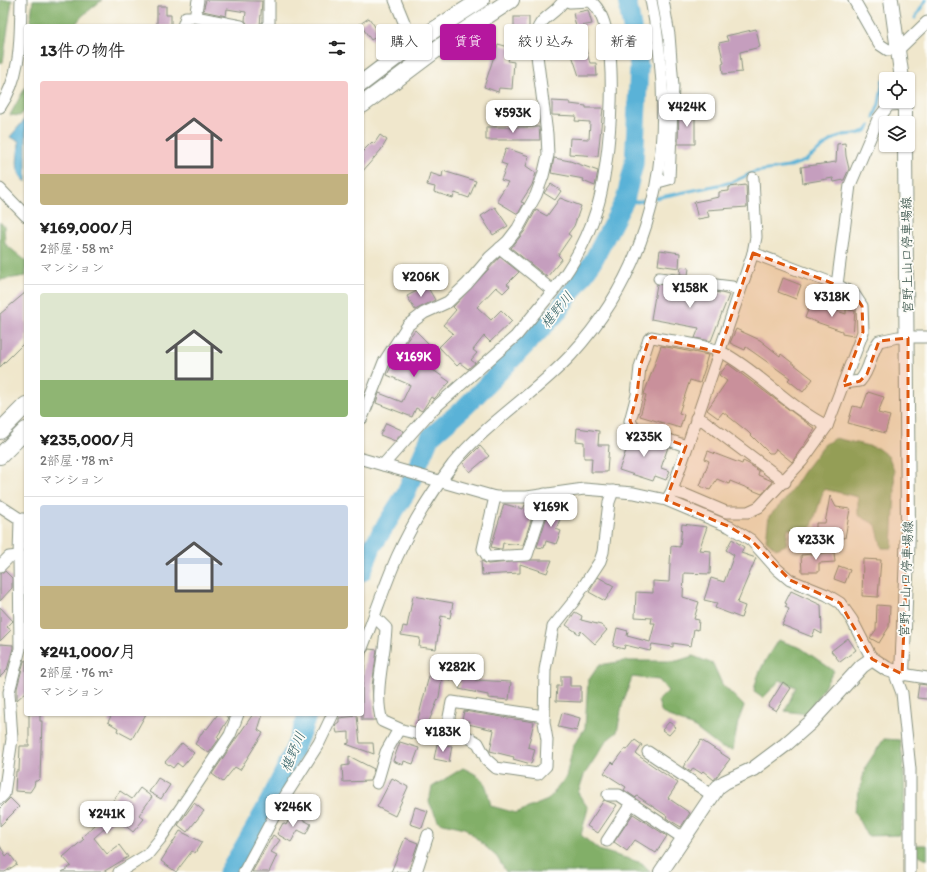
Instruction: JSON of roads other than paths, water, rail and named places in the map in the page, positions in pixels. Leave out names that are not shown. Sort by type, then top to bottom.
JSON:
[{"type":"highway","points":[[432,32],[481,0]]},
{"type":"highway","points":[[364,104],[438,48],[511,0]]},
{"type":"highway","points":[[364,81],[392,60]]},
{"type":"highway","points":[[0,431],[24,407]]},
{"type":"highway","points":[[0,456],[24,432]]},
{"type":"main road","points":[[891,0],[901,72]]},
{"type":"main road","name":"宮野上山口停車場線","points":[[898,673],[908,531],[908,338],[905,152]]},
{"type":"main road","points":[[661,872],[712,795],[725,782],[753,769],[786,745],[810,723],[862,666],[872,659],[898,673]]},
{"type":"street","points":[[0,107],[14,82],[18,64],[21,0]]},
{"type":"street","points":[[196,17],[198,0]]},
{"type":"street","points":[[268,24],[269,0]]},
{"type":"street","points":[[394,0],[404,24]]},
{"type":"street","points":[[364,413],[384,362],[408,325],[424,313],[448,302],[467,284],[518,228],[536,195],[543,176],[548,155],[547,134],[535,40],[537,28],[542,20],[558,8],[564,0],[570,2],[590,2],[598,8],[605,26],[612,79],[606,176],[597,209],[568,272],[553,291],[516,336],[430,412],[387,466]]},
{"type":"street","points":[[364,643],[397,557],[426,501],[440,481],[463,452],[571,355],[603,314],[623,282],[641,240],[658,182],[662,154],[662,60],[651,0]]},
{"type":"street","points":[[658,182],[669,179],[673,115],[672,63],[663,0]]},
{"type":"street","points":[[854,0],[879,44],[888,50],[899,49],[927,22]]},
{"type":"street","points":[[184,24],[186,17],[196,17],[231,24]]},
{"type":"street","points":[[837,285],[850,185],[860,157],[883,111],[886,108]]},
{"type":"street","points":[[669,496],[739,290],[753,254],[756,237],[753,178]]},
{"type":"street","points":[[0,189],[24,214]]},
{"type":"street","points":[[500,248],[553,291]]},
{"type":"street","points":[[364,460],[495,496],[527,496],[584,489],[669,496],[686,495],[726,512],[748,512],[760,507],[785,482],[827,426],[863,332],[862,306],[854,294],[837,285],[753,254]]},
{"type":"street","points":[[659,278],[739,290]]},
{"type":"street","points":[[686,446],[634,428],[630,421],[637,395],[640,367],[649,338],[652,337],[719,352],[726,355],[756,375],[813,419],[827,426]]},
{"type":"street","points":[[844,383],[860,381],[867,374],[875,347],[879,341],[886,338],[927,337]]},
{"type":"street","points":[[696,418],[704,421],[785,482]]},
{"type":"street","points":[[374,619],[386,628],[379,697],[379,711],[382,721],[399,729],[423,735],[442,733],[450,730],[461,733],[478,743],[487,760],[496,768],[538,774],[546,766],[547,740],[544,732],[546,670],[553,627],[574,601],[600,561],[603,552],[610,502],[614,491]]},
{"type":"street","points":[[495,496],[482,549],[488,557],[528,555],[544,503],[545,494]]},
{"type":"street","points":[[669,496],[730,527],[751,540],[777,569],[790,580],[827,595],[840,603],[852,620],[872,659]]},
{"type":"street","points":[[0,506],[23,519],[19,556],[20,649],[4,690],[12,739],[4,794],[0,798]]},
{"type":"street","points":[[0,566],[9,557],[19,556]]},
{"type":"street","points":[[910,872],[910,769],[902,693],[898,673],[927,678]]},
{"type":"street","points":[[450,730],[449,717],[452,702],[544,716]]},
{"type":"street","points":[[119,872],[147,855],[160,839],[230,735],[237,716]]},
{"type":"street","points":[[244,872],[282,801],[319,744],[332,716]]},
{"type":"street","points":[[377,783],[386,752],[399,729]]},
{"type":"street","points":[[648,752],[712,795]]},
{"type":"street","points":[[608,795],[619,795],[683,838]]},
{"type":"street","points":[[607,841],[631,804]]},
{"type":"street","points":[[416,872],[428,835]]},
{"type":"water","points":[[24,120],[24,180],[19,173],[17,163],[19,141],[10,137]]},
{"type":"waterway","name":"椹野川","points":[[364,567],[372,547],[406,493],[430,437],[465,407],[556,314],[592,263],[625,200],[634,164],[639,66],[627,0]]},
{"type":"waterway","points":[[915,18],[926,0]]},
{"type":"waterway","points":[[874,117],[879,104]]},
{"type":"waterway","points":[[656,198],[733,182],[754,172],[788,167],[805,161],[832,140],[843,135],[857,134],[866,131],[870,126]]},
{"type":"waterway","points":[[625,200],[637,202],[651,199]]},
{"type":"waterway","name":"椹野川","points":[[228,872],[272,795],[292,755],[307,716]]}]
